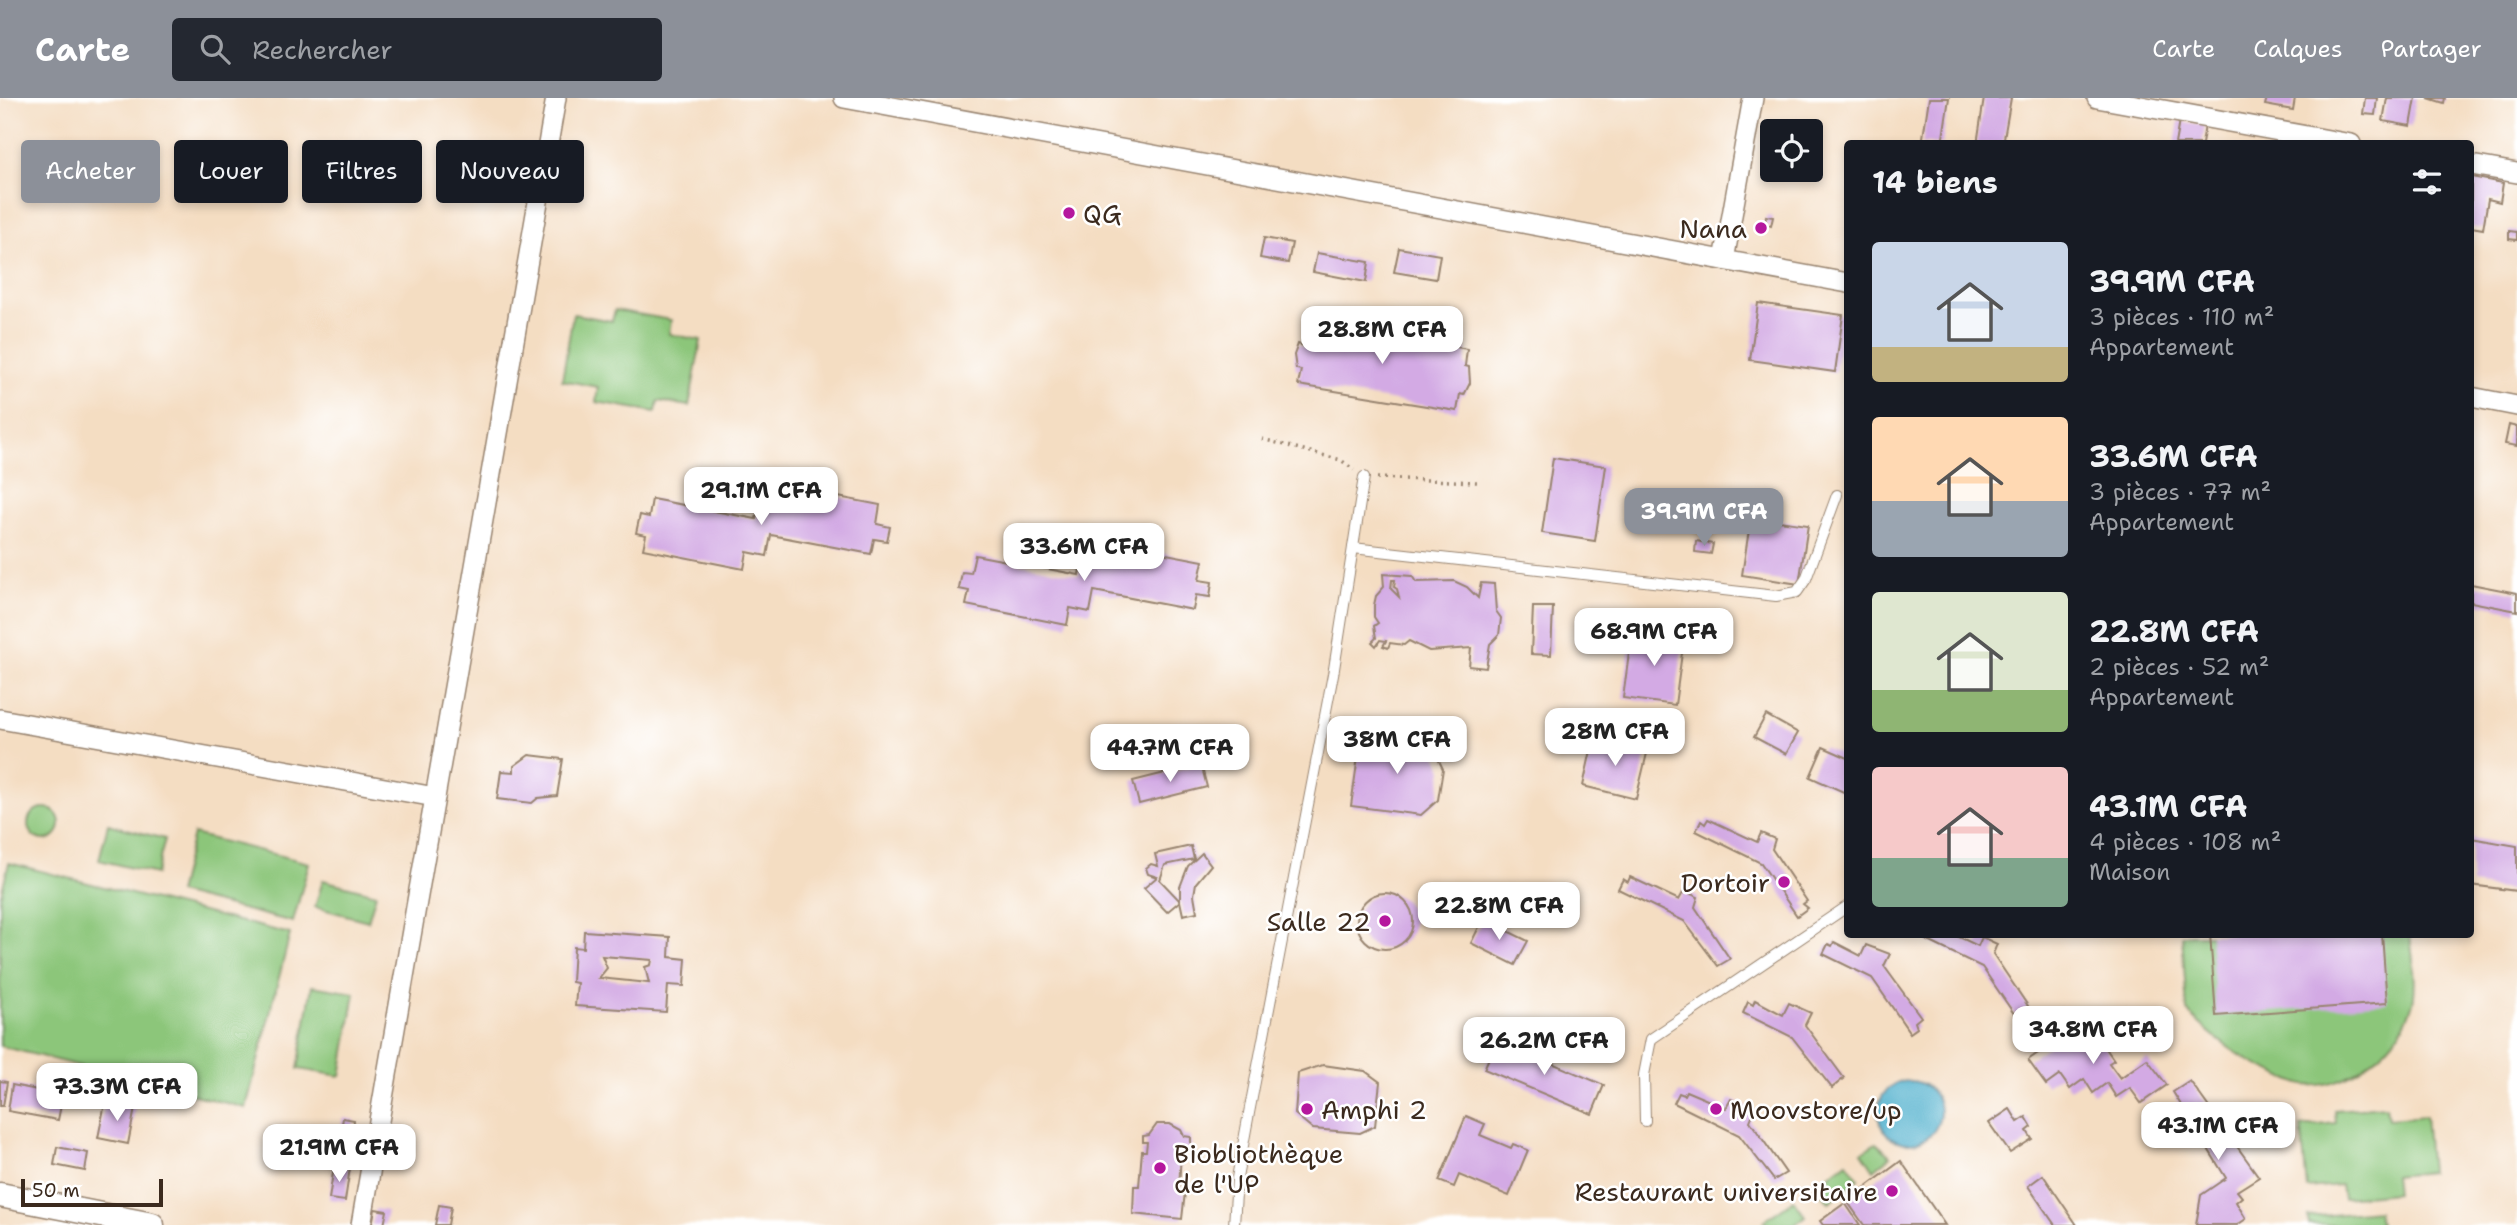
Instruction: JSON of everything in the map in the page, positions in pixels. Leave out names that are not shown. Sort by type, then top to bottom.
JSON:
[{"type":"street","points":[[360,1225],[556,98]]},
{"type":"street","points":[[844,98],[1844,281]]},
{"type":"street","points":[[1724,260],[1754,98]]},
{"type":"street","points":[[2096,98],[2329,140]]},
{"type":"street","points":[[2474,166],[2517,173]]},
{"type":"street","points":[[2474,398],[2517,406]]},
{"type":"street","points":[[0,719],[435,797]]},
{"type":"street","points":[[0,1195],[152,1225]]},
{"type":"lane","points":[[1234,1225],[1237,1178],[1293,894],[1364,477]]},
{"type":"lane","points":[[1353,548],[1776,596],[1797,592],[1806,579],[1837,495]]},
{"type":"lane","points":[[1645,1121],[1644,1075],[1651,1039],[1844,909]]},
{"type":"green space","points":[[615,310],[671,320],[669,334],[701,340],[689,406],[658,401],[656,412],[596,402],[598,387],[562,380],[573,314],[612,321]]},
{"type":"green space","points":[[44,808],[55,813],[60,824],[55,835],[44,840],[33,835],[28,824],[33,813]]},
{"type":"green space","points":[[108,824],[165,839],[156,874],[99,860]]},
{"type":"green space","points":[[193,834],[309,863],[293,922],[178,893]]},
{"type":"green space","points":[[9,863],[290,934],[246,1108],[0,1046],[0,898]]},
{"type":"green space","points":[[323,880],[376,894],[368,921],[315,907]]},
{"type":"green space","points":[[2182,938],[2410,938],[2415,982],[2411,1009],[2404,1024],[2382,1052],[2368,1064],[2336,1081],[2304,1085],[2266,1069],[2219,1040],[2187,1011]]},
{"type":"green space","points":[[312,986],[355,993],[341,1076],[298,1069]]},
{"type":"green space","points":[[2386,1106],[2388,1119],[2425,1116],[2430,1172],[2394,1176],[2396,1193],[2343,1198],[2341,1185],[2307,1188],[2301,1127],[2336,1123],[2335,1110]]},
{"type":"green space","points":[[1876,1143],[1891,1156],[1874,1170],[1862,1152]]},
{"type":"green space","points":[[1847,1162],[1859,1179],[1829,1202],[1816,1185]]},
{"type":"green space","points":[[1794,1200],[1806,1216],[1794,1225],[1767,1225],[1764,1221]]},
{"type":"green space","points":[[2378,1211],[2380,1225],[2309,1225],[2308,1217]]},
{"type":"water","points":[[1909,1081],[1921,1083],[1931,1090],[1938,1100],[1938,1124],[1931,1134],[1921,1141],[1909,1143],[1897,1141],[1887,1134],[1880,1124],[1878,1112],[1880,1100],[1887,1090],[1897,1083]]},
{"type":"building","points":[[1929,98],[1949,98],[1943,140],[1923,140]]},
{"type":"building","points":[[1984,98],[2011,98],[2004,140],[1978,140]]},
{"type":"building","points":[[2267,98],[2295,98],[2293,110],[2265,105]]},
{"type":"building","points":[[2365,98],[2377,98],[2375,115],[2363,114]]},
{"type":"building","points":[[2387,98],[2416,98],[2411,126],[2383,121]]},
{"type":"building","points":[[2428,98],[2445,98],[2444,103]]},
{"type":"building","points":[[2179,121],[2205,125],[2203,140],[2176,140]]},
{"type":"building","points":[[2474,178],[2503,183],[2500,202],[2488,199],[2483,229],[2474,228]]},
{"type":"building","points":[[1766,216],[1773,217],[1771,226],[1765,224]]},
{"type":"building","points":[[2509,231],[2517,232],[2517,240],[2509,239]]},
{"type":"building","points":[[1264,238],[1292,243],[1288,263],[1260,258]]},
{"type":"building","points":[[1399,248],[1440,255],[1436,279],[1394,272]]},
{"type":"building","points":[[1317,253],[1369,262],[1366,282],[1313,272]]},
{"type":"building","points":[[1758,303],[1843,315],[1835,372],[1750,360]]},
{"type":"building","points":[[1307,321],[1375,330],[1374,336],[1390,339],[1390,334],[1467,349],[1465,366],[1469,367],[1470,383],[1464,395],[1460,394],[1457,411],[1298,385],[1301,370],[1296,369],[1294,355],[1298,344],[1304,346]]},
{"type":"building","points":[[2509,425],[2517,427],[2517,446],[2505,444]]},
{"type":"building","points":[[1553,458],[1606,466],[1595,541],[1542,533]]},
{"type":"building","points":[[781,486],[880,505],[877,524],[890,527],[887,541],[874,539],[871,554],[771,535],[767,556],[747,552],[744,569],[643,549],[646,535],[636,533],[640,515],[649,517],[652,499],[756,519],[761,495],[779,498]]},
{"type":"building","points":[[1751,517],[1808,525],[1799,584],[1742,575]]},
{"type":"building","points":[[1696,541],[1713,544],[1711,554],[1695,552]]},
{"type":"building","points":[[1104,542],[1203,561],[1199,580],[1212,582],[1210,597],[1196,595],[1193,610],[1094,591],[1090,612],[1070,608],[1067,625],[966,605],[969,591],[959,589],[962,572],[971,573],[975,555],[1079,575],[1083,551],[1101,554]]},
{"type":"building","points":[[1383,574],[1412,576],[1416,582],[1454,581],[1467,587],[1478,598],[1481,583],[1494,584],[1496,611],[1501,618],[1499,635],[1490,644],[1486,668],[1469,666],[1471,648],[1429,651],[1409,641],[1404,645],[1390,643],[1388,648],[1383,646],[1386,641],[1380,640],[1376,646],[1372,642],[1376,638],[1374,626],[1378,623],[1374,617],[1374,605],[1376,596],[1384,587]],"holes":[[[1392,580],[1395,580],[1394,587],[1399,597],[1391,589]]]},
{"type":"building","points":[[2474,585],[2517,593],[2517,611],[2474,603]]},
{"type":"building","points":[[1533,607],[1553,607],[1551,655],[1531,654]]},
{"type":"building","points":[[1632,631],[1684,638],[1675,705],[1623,698]]},
{"type":"building","points":[[1766,715],[1798,733],[1786,754],[1754,737]]},
{"type":"building","points":[[1361,735],[1431,744],[1443,769],[1438,800],[1421,815],[1351,806]]},
{"type":"building","points":[[1594,737],[1648,749],[1636,799],[1583,786]]},
{"type":"building","points":[[1823,747],[1844,756],[1844,792],[1810,777]]},
{"type":"building","points":[[529,755],[563,759],[557,796],[538,798],[532,803],[497,799],[501,771],[514,772],[514,766]]},
{"type":"building","points":[[1201,764],[1207,787],[1139,804],[1133,781]]},
{"type":"building","name":"Dortoir","points":[[1708,819],[1757,842],[1761,833],[1775,839],[1772,849],[1807,901],[1803,904],[1808,908],[1797,916],[1761,863],[1696,831],[1701,821],[1705,824]]},
{"type":"building","points":[[2474,839],[2517,846],[2517,891],[2474,885]]},
{"type":"building","points":[[1191,846],[1194,859],[1165,865],[1160,880],[1180,901],[1167,912],[1144,888],[1157,877],[1148,874],[1146,868],[1151,864],[1158,866],[1155,854]]},
{"type":"building","points":[[1202,853],[1211,865],[1196,883],[1194,895],[1197,912],[1183,915],[1180,887],[1188,866]]},
{"type":"building","name":"Dortoir","points":[[1630,877],[1679,900],[1684,891],[1698,897],[1695,907],[1730,959],[1718,966],[1684,921],[1618,889],[1623,879],[1628,882]]},
{"type":"building","name":"Salle 22","points":[[1385,893],[1396,895],[1405,901],[1411,910],[1411,932],[1405,941],[1396,947],[1385,949],[1374,947],[1365,941],[1359,932],[1357,921],[1359,910],[1365,901],[1374,895]]},
{"type":"building","points":[[1483,919],[1528,941],[1515,965],[1471,943]]},
{"type":"building","points":[[584,931],[670,937],[669,957],[686,959],[684,986],[668,985],[666,1012],[575,1006],[577,983],[572,982],[574,947],[583,948]],"holes":[[[602,956],[652,960],[651,965],[645,967],[649,983],[599,978],[607,968]]]},
{"type":"building","points":[[1922,938],[1961,938],[1978,946],[1984,938],[1997,944],[1993,954],[2028,1006],[2025,1009],[2030,1013],[2019,1021],[1982,967]]},
{"type":"building","points":[[2210,938],[2382,938],[2387,1003],[2216,1016]]},
{"type":"building","name":"Dortoir","points":[[1834,942],[1861,956],[1866,945],[1890,954],[1884,966],[1921,1017],[1915,1022],[1917,1028],[1910,1033],[1872,978],[1823,954],[1828,944],[1832,946]]},
{"type":"building","points":[[1755,1000],[1783,1015],[1789,1003],[1811,1013],[1805,1025],[1844,1078],[1832,1088],[1792,1037],[1743,1013],[1748,1002],[1753,1005]]},
{"type":"building","points":[[2086,1020],[2114,1060],[2109,1063],[2120,1078],[2147,1059],[2167,1085],[2141,1103],[2130,1088],[2116,1097],[2107,1083],[2093,1093],[2084,1079],[2070,1089],[2060,1075],[2046,1085],[2028,1060]]},
{"type":"building","points":[[1497,1040],[1604,1085],[1592,1114],[1484,1069]]},
{"type":"building","points":[[1323,1065],[1365,1071],[1380,1082],[1375,1126],[1360,1133],[1313,1129],[1295,1114],[1298,1073]]},
{"type":"building","points":[[74,1070],[101,1075],[98,1096],[70,1091]]},
{"type":"building","points":[[0,1081],[7,1082],[3,1106],[0,1106]]},
{"type":"building","points":[[2190,1081],[2259,1177],[2237,1191],[2242,1197],[2236,1202],[2246,1219],[2237,1225],[2196,1225],[2201,1195],[2226,1178],[2173,1092]]},
{"type":"building","points":[[12,1085],[63,1095],[58,1120],[8,1111]]},
{"type":"building","points":[[1686,1091],[1726,1108],[1731,1099],[1754,1111],[1750,1121],[1786,1173],[1774,1180],[1739,1135],[1674,1103],[1679,1093],[1684,1095]]},
{"type":"building","points":[[105,1103],[135,1108],[128,1144],[98,1138]]},
{"type":"building","points":[[2010,1109],[2018,1122],[2026,1117],[2032,1127],[2027,1131],[2032,1139],[2010,1153],[1989,1123]]},
{"type":"building","points":[[1466,1116],[1485,1124],[1480,1135],[1511,1148],[1513,1144],[1528,1150],[1509,1196],[1459,1175],[1454,1187],[1439,1181]]},
{"type":"building","points":[[343,1118],[354,1120],[353,1132],[341,1130]]},
{"type":"building","name":"Biobliothèque de l'UP","points":[[1157,1124],[1170,1124],[1181,1130],[1184,1136],[1191,1137],[1191,1148],[1181,1149],[1179,1192],[1185,1192],[1182,1219],[1133,1214],[1134,1186],[1139,1186],[1142,1151],[1146,1151],[1147,1142],[1143,1142],[1143,1136],[1149,1135]]},
{"type":"building","points":[[57,1147],[88,1153],[85,1171],[54,1165]]},
{"type":"building","name":"Restaurant universitaire","points":[[1901,1161],[1945,1225],[1864,1225],[1847,1201]]},
{"type":"building","points":[[334,1166],[350,1168],[345,1201],[329,1199]]},
{"type":"building","points":[[2043,1175],[2077,1225],[2055,1225],[2028,1186]]},
{"type":"building","points":[[1845,1203],[1860,1225],[1823,1225],[1820,1221]]},
{"type":"building","points":[[439,1205],[451,1207],[448,1225],[435,1225]]},
{"type":"building","points":[[375,1209],[387,1211],[384,1225],[372,1225]]},
{"type":"place","name":"QG","points":[[1069,213]]},
{"type":"place","name":"Nana","points":[[1761,228]]},
{"type":"place","name":"Dortoir","points":[[1784,882]]},
{"type":"place","name":"Salle 22","points":[[1385,921]]},
{"type":"place","name":"Amphi 2","points":[[1307,1109]]},
{"type":"place","name":"Moovstore/up","points":[[1716,1109]]},
{"type":"place","name":"Biobliothèque de l'UP","points":[[1160,1168]]},
{"type":"place","name":"Restaurant universitaire","points":[[1892,1191]]}]
